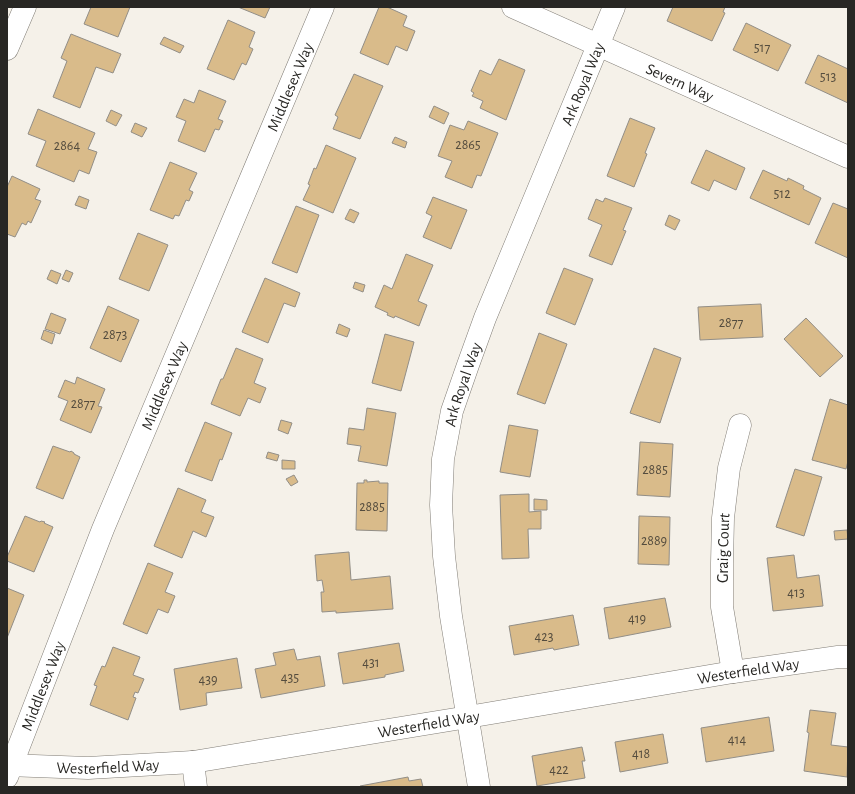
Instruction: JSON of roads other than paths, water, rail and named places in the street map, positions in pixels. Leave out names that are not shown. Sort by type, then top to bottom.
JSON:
[{"type":"street","points":[[7,49],[25,7]]},
{"type":"street","name":"Middlesex Way","points":[[9,770],[103,529],[323,7]]},
{"type":"street","name":"Severn Way","points":[[513,7],[848,157]]},
{"type":"street","name":"Ark Royal Way","points":[[479,787],[451,616],[444,556],[441,505],[443,459],[452,411],[491,303],[614,7]]},
{"type":"street","name":"Graig Court","points":[[732,672],[722,607],[723,518],[729,468],[740,425]]},
{"type":"street","name":"Westerfield Way","points":[[9,770],[88,768],[193,762],[732,672],[838,657],[848,657]]},
{"type":"street","points":[[193,762],[196,787]]}]
